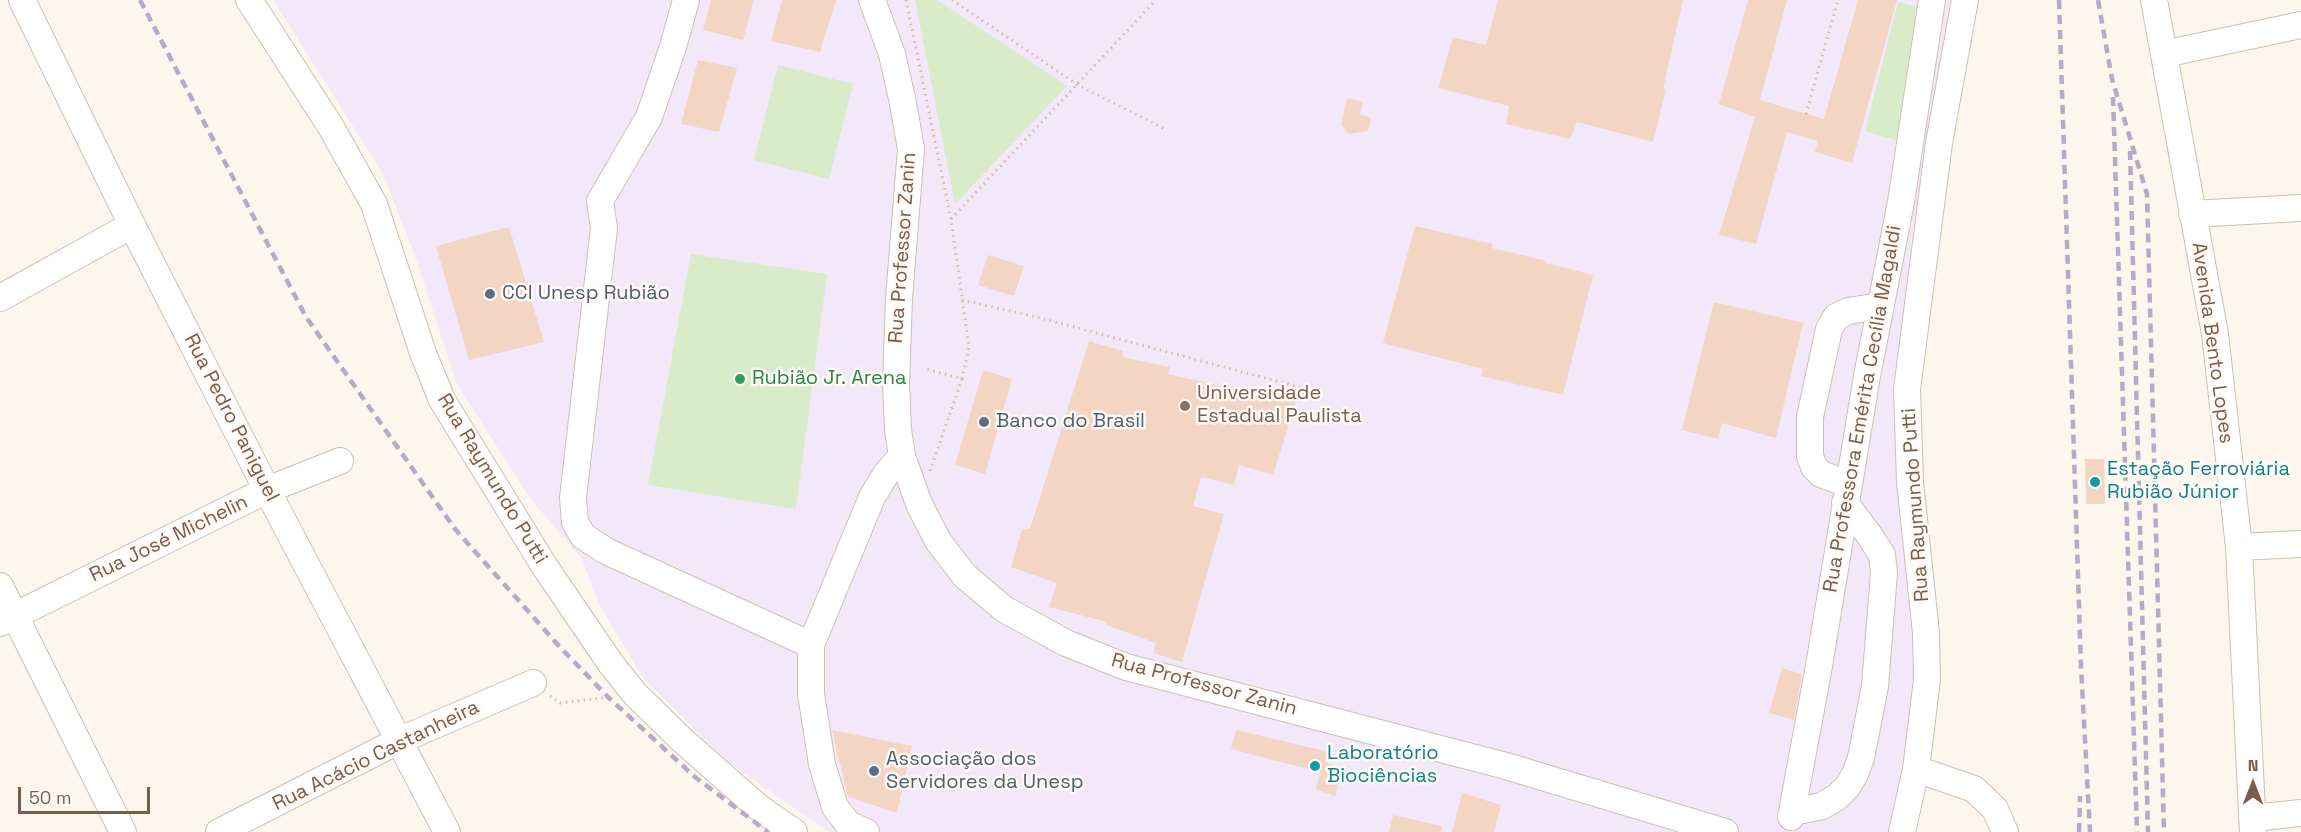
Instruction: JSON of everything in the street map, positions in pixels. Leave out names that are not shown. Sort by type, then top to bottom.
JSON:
[{"type":"street","name":"Rua Pedro Paniguel","points":[[22,0],[132,225],[267,490],[447,832]]},
{"type":"street","name":"Rua Raymundo Putti","points":[[249,0],[331,127],[374,204],[423,353],[442,400],[545,567],[611,664],[635,694],[680,738],[758,807],[794,832]]},
{"type":"street","points":[[686,0],[674,46],[649,117],[600,201],[604,228],[573,498],[575,522],[583,536],[606,552],[811,645]]},
{"type":"street","name":"Rua Professor Zanin","points":[[872,0],[892,54],[911,149],[899,298],[896,383],[898,430],[902,456],[919,504],[938,541],[965,576],[1004,609],[1066,643],[1126,667],[1498,764],[1725,832]]},
{"type":"street","name":"Rua Professora Emérita Cecília Magaldi","points":[[1789,823],[1819,666],[1846,493],[1901,202],[1932,0]]},
{"type":"street","name":"Rua Raymundo Putti","points":[[1902,832],[1916,769],[1927,680],[1926,633],[1910,482],[1907,389],[1939,143],[1965,0]]},
{"type":"street","name":"Avenida Bento Lopes","points":[[2154,0],[2215,334],[2239,547],[2252,825]]},
{"type":"street","points":[[2164,54],[2301,25]]},
{"type":"street","points":[[2192,214],[2301,208]]},
{"type":"street","points":[[0,298],[132,225]]},
{"type":"street","points":[[1789,823],[1803,810],[1822,806],[1837,797],[1848,786],[1861,758],[1875,686],[1884,573],[1882,555],[1846,493],[1814,467],[1810,456],[1810,417],[1829,329],[1836,317],[1848,311],[1880,306]]},
{"type":"street","points":[[866,832],[848,824],[835,807],[822,764],[812,694],[811,645],[872,497],[885,474],[902,456]]},
{"type":"street","name":"Rua José Michelin","points":[[7,620],[267,490],[340,461]]},
{"type":"street","points":[[2239,547],[2301,544]]},
{"type":"street","points":[[0,586],[7,620],[123,832]]},
{"type":"street","name":"Rua Acácio Castanheira","points":[[219,832],[398,741],[533,683]]},
{"type":"street","points":[[1916,769],[1974,789],[1995,809],[2005,832]]},
{"type":"street","points":[[2252,825],[2301,813]]},
{"type":"path","points":[[906,0],[951,219],[969,347],[962,379],[930,472]]},
{"type":"path","points":[[952,0],[1078,85],[1167,130]]},
{"type":"path","points":[[951,219],[1156,0]]},
{"type":"path","points":[[1806,114],[1838,0]]},
{"type":"path","points":[[962,300],[1040,318],[1314,391]]},
{"type":"path","points":[[924,368],[962,379]]},
{"type":"path","points":[[533,683],[560,703],[635,694]]},
{"type":"shaded area","name":"Universidade Estadual Paulista","points":[[273,0],[1956,0],[1906,323],[1918,687],[1897,807],[1889,832],[829,832],[729,763],[643,678],[598,602],[582,559],[529,497],[457,384],[413,250],[383,174]]},
{"type":"green space","points":[[915,0],[937,0],[1067,86],[955,204]]},
{"type":"green space","points":[[1898,2],[1928,10],[1898,141],[1865,131]]},
{"type":"green space","points":[[778,65],[853,84],[829,179],[754,160]]},
{"type":"green space","name":"Rubião Jr. Arena","points":[[691,254],[827,274],[796,509],[648,485]]},
{"type":"building","points":[[711,0],[754,0],[743,40],[703,30]]},
{"type":"building","points":[[782,0],[836,0],[820,52],[771,41]]},
{"type":"building","points":[[1498,0],[1683,0],[1653,142],[1577,122],[1570,139],[1506,124],[1509,106],[1438,88],[1453,37],[1486,45]]},
{"type":"building","points":[[1748,0],[1787,0],[1760,100],[1824,119],[1858,0],[1897,0],[1852,163],[1815,152],[1818,141],[1787,132],[1756,244],[1719,235],[1755,117],[1719,104]]},
{"type":"building","points":[[698,60],[737,68],[719,132],[681,124]]},
{"type":"building","points":[[1347,98],[1363,102],[1360,114],[1371,118],[1368,131],[1349,134],[1341,125]]},
{"type":"building","points":[[1415,226],[1493,244],[1492,248],[1593,275],[1563,395],[1481,376],[1483,369],[1383,343]]},
{"type":"building","name":"CCI Unesp Rubião","points":[[509,227],[544,342],[469,360],[436,246]]},
{"type":"building","points":[[988,255],[1024,266],[1014,296],[978,285]]},
{"type":"building","points":[[1714,302],[1803,323],[1776,438],[1722,423],[1718,439],[1682,430]]},
{"type":"building","points":[[1089,341],[1123,351],[1122,357],[1170,367],[1168,374],[1233,389],[1234,386],[1296,401],[1273,475],[1239,465],[1234,485],[1201,477],[1193,506],[1224,514],[1182,662],[1153,653],[1156,643],[1106,625],[1107,622],[1049,607],[1057,583],[1011,567],[1022,529],[1030,529]]},
{"type":"building","name":"Banco do Brasil","points":[[983,370],[1012,379],[985,474],[955,465]]},
{"type":"building","name":"Estação Ferroviária Rubião Júnior","points":[[2085,459],[2104,459],[2105,504],[2086,504]]},
{"type":"building","points":[[1782,668],[1802,674],[1794,720],[1769,713]]},
{"type":"building","name":"Associação dos Servidores da Unesp","points":[[832,730],[912,746],[897,813],[848,797]]},
{"type":"building","name":"Laboratório Biociências","points":[[1236,730],[1329,752],[1325,762],[1342,770],[1335,796],[1316,789],[1320,772],[1231,749]]},
{"type":"building","points":[[1462,793],[1501,805],[1494,832],[1452,832]]},
{"type":"building","points":[[1393,815],[1442,826],[1441,832],[1389,832]]},
{"type":"railway","points":[[140,0],[306,317],[455,529],[559,646],[608,697],[695,777],[768,832]]},
{"type":"railway","points":[[2059,0],[2081,667],[2090,832]]},
{"type":"railway","points":[[2098,0],[2112,79],[2147,194],[2164,832]]},
{"type":"railway","points":[[2113,97],[2137,832]]},
{"type":"railway","points":[[2130,151],[2148,832]]},
{"type":"railway","points":[[2079,832],[2080,796]]},
{"type":"place","name":"CCI Unesp Rubião","points":[[490,294]]},
{"type":"place","name":"Rubião Jr. Arena","points":[[740,379]]},
{"type":"place","name":"Universidade Estadual Paulista","points":[[1185,406]]},
{"type":"place","name":"Banco do Brasil","points":[[984,422]]},
{"type":"place","name":"Estação Ferroviária Rubião Júnior","points":[[2095,482]]},
{"type":"place","name":"Laboratório Biociências","points":[[1315,766]]},
{"type":"place","name":"Associação dos Servidores da Unesp","points":[[874,771]]}]
